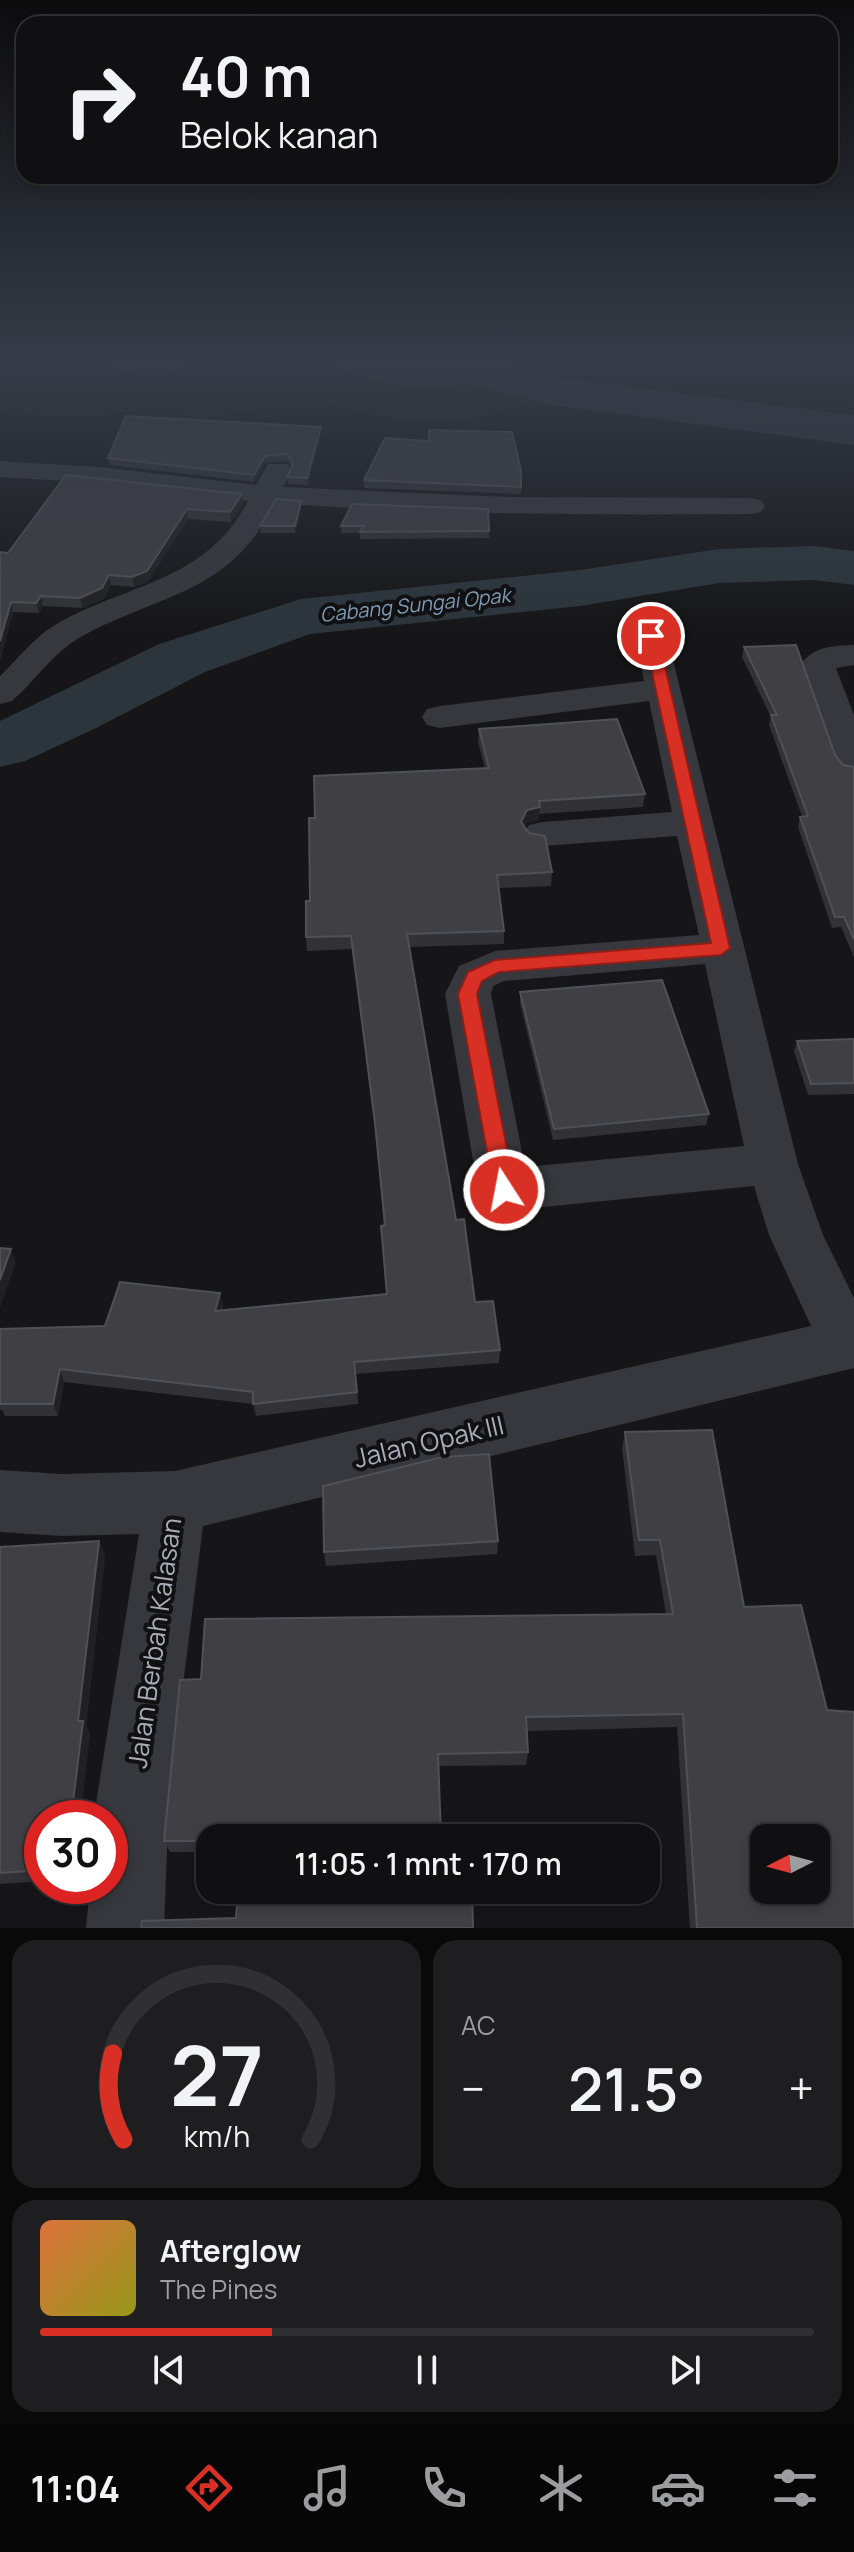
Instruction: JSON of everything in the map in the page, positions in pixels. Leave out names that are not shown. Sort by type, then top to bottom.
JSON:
[{"type":"street","points":[[0,469],[159,481],[272,482],[530,507],[751,506]]},
{"type":"street","points":[[0,694],[64,633],[187,578],[217,558],[237,542],[272,482]]},
{"type":"street","points":[[651,636],[773,1164],[796,1235],[850,1342]]},
{"type":"street","points":[[854,655],[822,659],[818,670],[854,764]]},
{"type":"street","points":[[440,717],[663,689]]},
{"type":"street","points":[[543,834],[693,823]]},
{"type":"street","points":[[721,948],[495,966],[475,977],[468,994],[504,1190],[773,1164]]},
{"type":"street","name":"Jalan Opak III","points":[[0,1501],[62,1505],[175,1502],[850,1342]]},
{"type":"street","name":"Jalan Berbah Kalasan","points":[[125,1928],[133,1797],[175,1502]]},
{"type":"building","points":[[111,452],[314,452],[307,478],[287,477],[293,464],[287,454],[265,456],[254,475],[108,458]]},
{"type":"building","points":[[378,452],[517,452],[521,470],[521,487],[364,480]]},
{"type":"building","points":[[66,475],[242,494],[230,512],[187,509],[147,571],[132,577],[109,575],[102,588],[80,598],[41,596],[36,603],[11,602],[0,641],[0,552],[8,553]]},
{"type":"building","points":[[276,499],[301,501],[295,526],[260,526]]},
{"type":"building","points":[[352,504],[488,509],[489,531],[360,532],[364,526],[341,526]]},
{"type":"building","points":[[796,645],[835,755],[843,765],[854,767],[854,939],[844,917],[835,917],[800,817],[808,816],[771,715],[777,715],[744,647]]},
{"type":"building","points":[[617,719],[645,794],[539,801],[540,807],[527,810],[521,822],[529,833],[545,836],[552,872],[497,875],[504,931],[407,934],[456,1220],[464,1219],[475,1302],[493,1301],[500,1350],[354,1362],[357,1392],[253,1404],[253,1392],[60,1369],[53,1404],[0,1404],[0,1329],[105,1326],[120,1282],[220,1293],[215,1311],[387,1294],[381,1226],[385,1225],[375,1123],[351,936],[306,937],[306,901],[310,901],[309,818],[315,818],[314,776],[489,768],[479,729]]},
{"type":"building","points":[[662,980],[709,1114],[554,1129],[520,992]]},
{"type":"building","points":[[854,1039],[854,1083],[811,1084],[797,1041]]},
{"type":"building","points":[[0,1248],[11,1249],[0,1280]]},
{"type":"building","points":[[712,1430],[744,1607],[801,1605],[827,1710],[854,1712],[854,1928],[697,1928],[683,1714],[526,1717],[528,1752],[438,1754],[440,1824],[196,1824],[196,1841],[164,1841],[180,1680],[201,1679],[205,1619],[673,1614],[660,1540],[639,1540],[625,1432]]},
{"type":"building","points":[[489,1454],[498,1541],[324,1552],[323,1486],[443,1457]]},
{"type":"building","points":[[99,1541],[78,1721],[83,1721],[73,1800],[24,1800],[24,1871],[0,1873],[0,1547]]},
{"type":"building","points":[[237,1904],[472,1904],[473,1928],[141,1928],[142,1921],[236,1918]]},
{"type":"waterway","name":"Cabang Sungai Opak","points":[[0,746],[68,716],[182,658],[301,617],[580,588],[719,566],[814,563],[854,568]]},
{"type":"route","points":[[504,1190],[468,994],[475,977],[495,966],[721,948],[651,636]]}]
